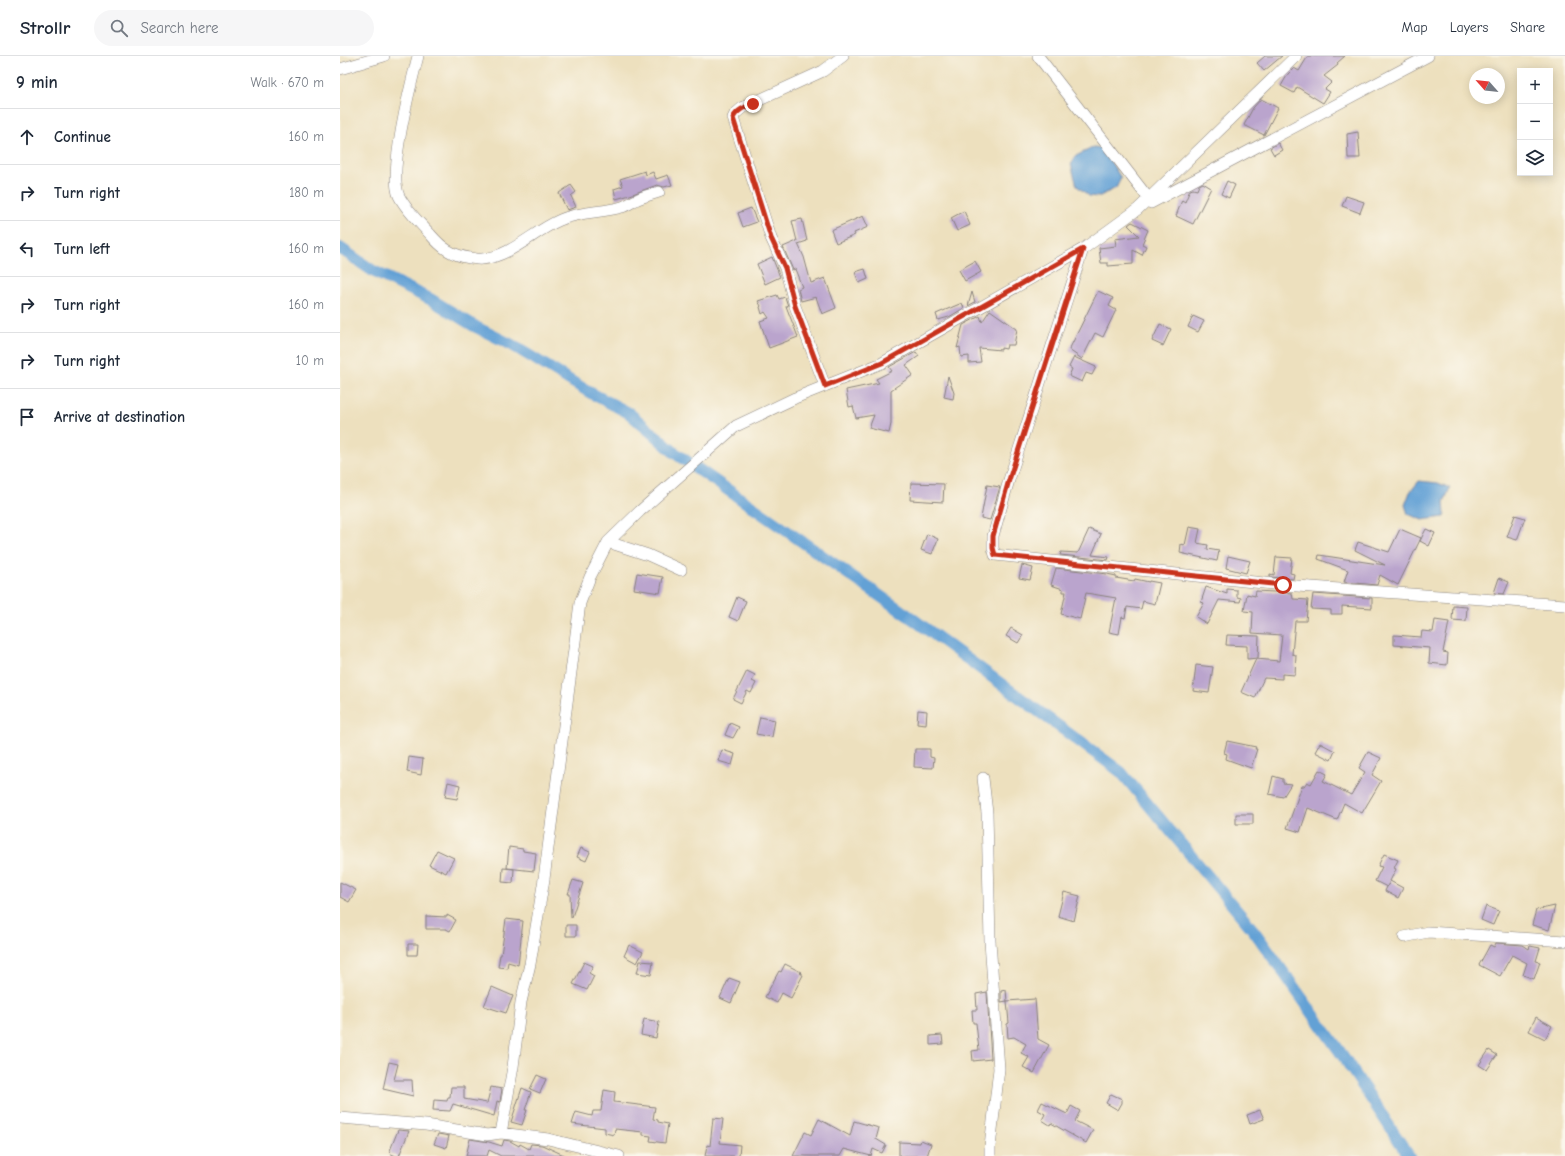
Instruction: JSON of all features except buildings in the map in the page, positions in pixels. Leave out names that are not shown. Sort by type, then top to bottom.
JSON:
[{"type":"street","points":[[340,69],[384,56]]},
{"type":"street","points":[[418,56],[404,114],[396,161],[396,179],[399,195],[410,211],[431,235],[442,246],[457,256],[482,260],[509,251],[535,233],[561,219],[622,207],[640,198],[658,192]]},
{"type":"street","points":[[825,386],[795,306],[785,268],[771,238],[733,118],[742,108],[823,71],[843,56]]},
{"type":"street","points":[[1038,56],[1149,199]]},
{"type":"street","points":[[501,1133],[513,1067],[521,1002],[530,964],[544,879],[580,604],[590,577],[608,542],[640,511],[736,426],[796,398],[882,363],[1083,249],[1138,209],[1296,56]]},
{"type":"street","points":[[1138,209],[1428,56]]},
{"type":"street","points":[[1083,249],[1009,480],[993,536],[993,548],[995,555],[1283,585],[1565,605]]},
{"type":"street","points":[[608,542],[648,556],[681,570]]},
{"type":"street","points":[[983,778],[987,812],[990,941],[999,1069],[990,1156]]},
{"type":"street","points":[[1404,937],[1428,932],[1565,941]]},
{"type":"street","points":[[340,1118],[426,1125],[487,1135],[501,1133],[548,1139],[619,1156]]},
{"type":"water","points":[[1094,147],[1102,148],[1121,178],[1116,188],[1098,197],[1089,196],[1077,186],[1071,164],[1076,156]]},
{"type":"water","points":[[1419,481],[1438,483],[1450,488],[1444,502],[1444,517],[1422,520],[1408,514],[1405,505],[1410,492]]},
{"type":"waterway","points":[[340,248],[373,271],[430,299],[476,327],[512,345],[589,392],[629,413],[675,453],[913,619],[1121,772],[1254,931],[1343,1056],[1409,1156]]},
{"type":"route","points":[[753,104],[742,108],[733,118],[771,238],[785,268],[795,306],[825,386],[882,363],[1083,249],[1009,480],[993,536],[993,548],[995,555],[1283,585]]}]
